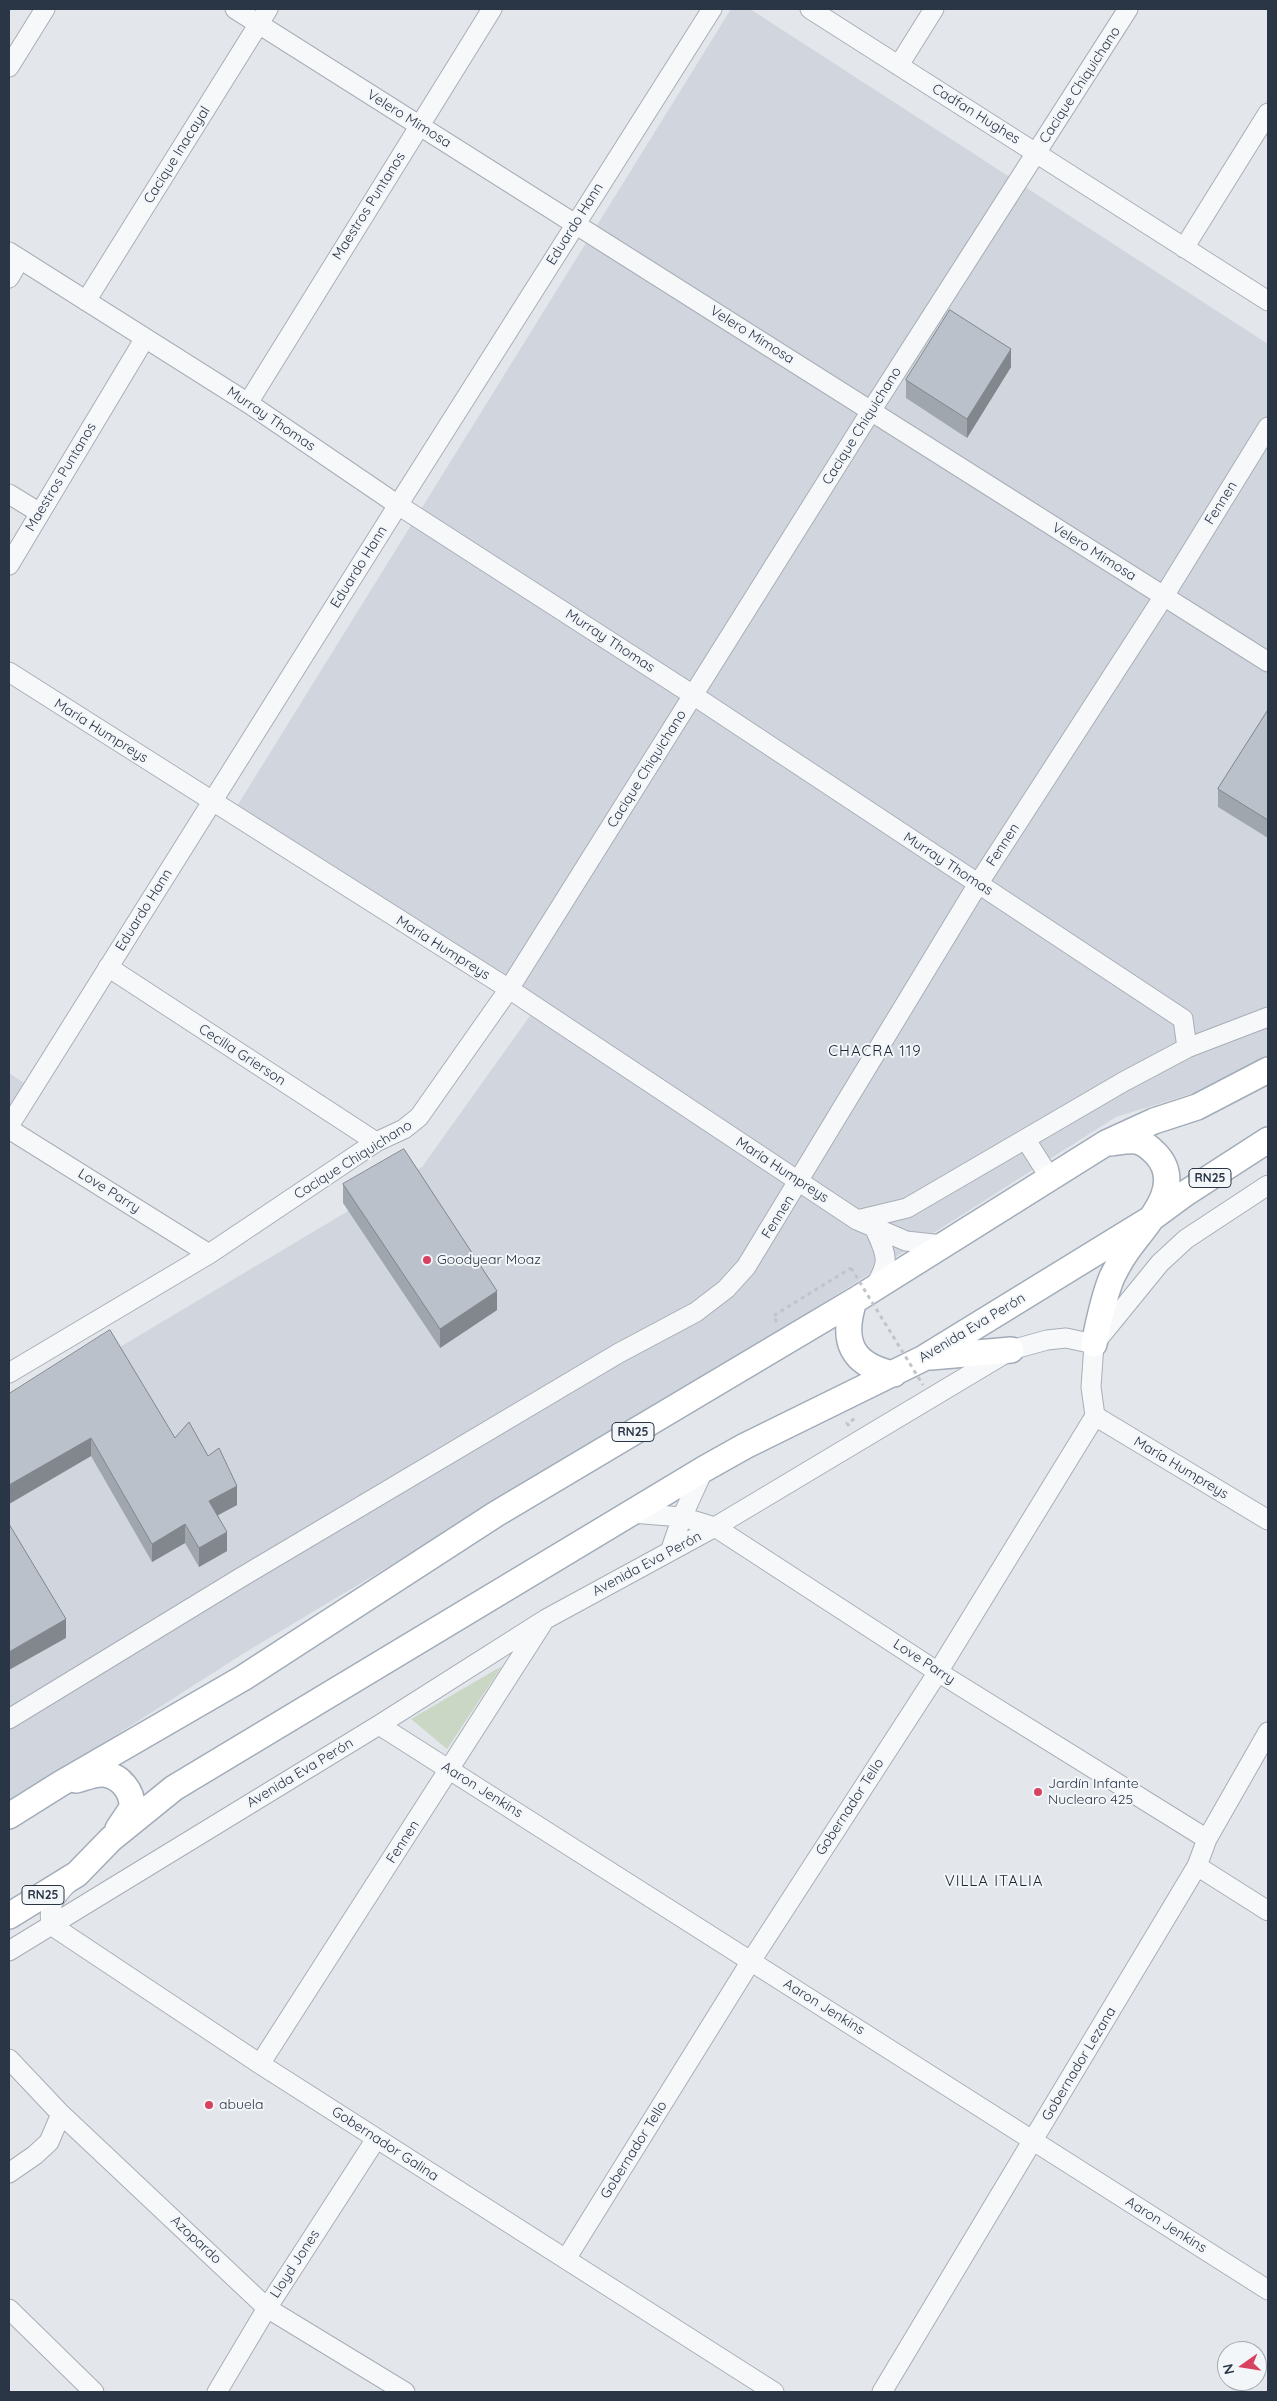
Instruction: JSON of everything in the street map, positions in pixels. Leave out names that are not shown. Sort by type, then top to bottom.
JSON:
[{"type":"main road","name":"RN25","points":[[9,1816],[60,1784],[242,1678],[496,1514],[854,1301],[875,1286],[1106,1143],[1154,1121],[1196,1107],[1268,1070]]},
{"type":"main road","points":[[1094,1344],[1111,1279],[1124,1254],[1152,1218],[1164,1197],[1167,1182],[1163,1161],[1148,1145],[1137,1140],[1106,1143]]},
{"type":"main road","name":"Avenida Eva Perón","points":[[9,1916],[77,1874],[111,1839],[174,1788],[704,1469],[745,1446],[924,1358],[1152,1218],[1186,1193],[1268,1140]]},
{"type":"main road","points":[[854,1301],[847,1322],[849,1342],[859,1359],[875,1370],[894,1374]]},
{"type":"main road","points":[[924,1358],[1011,1350]]},
{"type":"main road","points":[[60,1784],[103,1774],[122,1782],[131,1795],[132,1808],[111,1839]]},
{"type":"street","points":[[9,67],[45,9]]},
{"type":"street","name":"Velero Mimosa","points":[[235,9],[263,16],[419,125],[1268,662]]},
{"type":"street","name":"Maestros Puntanos","points":[[248,403],[492,9]]},
{"type":"street","name":"Eduardo Hann","points":[[9,1127],[398,505],[712,9]]},
{"type":"street","name":"Cadfan Hughes","points":[[810,9],[1268,301]]},
{"type":"street","points":[[899,65],[934,9]]},
{"type":"street","name":"Cacique Chiquichano","points":[[9,1373],[209,1254],[376,1142],[404,1129],[419,1118],[509,990],[871,411],[1128,9]]},
{"type":"street","name":"Cacique Inacayal","points":[[86,301],[263,16]]},
{"type":"street","points":[[1184,248],[1268,113]]},
{"type":"street","points":[[9,278],[14,256]]},
{"type":"street","name":"Murray Thomas","points":[[14,256],[248,403],[398,505],[693,695],[1183,1019],[1187,1048]]},
{"type":"street","name":"Maestros Puntanos","points":[[9,565],[145,338]]},
{"type":"street","name":"Fennen","points":[[9,1719],[240,1578],[611,1358],[696,1312],[726,1289],[746,1267],[800,1182],[978,884],[1164,596],[1268,427]]},
{"type":"street","points":[[9,494],[40,513]]},
{"type":"street","name":"María Humpreys","points":[[9,672],[509,990],[858,1220],[874,1229],[906,1241],[943,1245]]},
{"type":"street","name":"Cecilia Grierson","points":[[108,967],[376,1142]]},
{"type":"street","points":[[858,1220],[906,1208],[1123,1082],[1187,1048],[1268,1017]]},
{"type":"street","name":"Love Parry","points":[[9,1127],[209,1254]]},
{"type":"street","points":[[1026,1140],[1050,1178]]},
{"type":"street","points":[[1095,1416],[1091,1387],[1094,1344],[1160,1263],[1186,1238],[1268,1185]]},
{"type":"street","points":[[874,1229],[887,1256],[885,1270],[875,1286]]},
{"type":"street","name":"Avenida Eva Perón","points":[[9,1951],[379,1725],[546,1619],[671,1549],[715,1527],[1011,1350],[1047,1340],[1066,1338],[1094,1344]]},
{"type":"street","name":"María Humpreys","points":[[1095,1416],[1268,1520]]},
{"type":"street","name":"Gobernador Tello","points":[[566,2259],[751,1961],[938,1672],[1095,1416]]},
{"type":"street","points":[[671,1549],[682,1517],[704,1469]]},
{"type":"street","name":"Love Parry","points":[[631,1513],[682,1517],[715,1527],[938,1672],[1208,1839]]},
{"type":"street","name":"Fennen","points":[[260,2064],[546,1619]]},
{"type":"street","name":"Aaron Jenkins","points":[[379,1725],[1268,2290]]},
{"type":"street","name":"Gobernador Lezana","points":[[882,2392],[1197,1866],[1208,1839],[1268,1732]]},
{"type":"street","points":[[1197,1866],[1268,1910]]},
{"type":"street","points":[[51,1925],[49,1911],[56,1896],[77,1874]]},
{"type":"street","name":"Gobernador Galina","points":[[51,1925],[260,2064],[566,2259],[752,2387],[774,2392]]},
{"type":"street","name":"Azopardo","points":[[9,2059],[62,2114],[267,2308],[405,2392]]},
{"type":"street","points":[[9,2173],[35,2155],[49,2142],[62,2114]]},
{"type":"street","name":"Lloyd Jones","points":[[217,2392],[267,2308],[376,2139]]},
{"type":"street","points":[[9,2309],[94,2392]]},
{"type":"path","points":[[784,1317],[777,1322],[773,1316],[851,1268],[923,1385]]},
{"type":"shaded area","points":[[731,9],[750,9],[1268,344],[1268,1070],[1116,1117],[743,1354],[241,1655],[9,1804],[9,1413],[422,1167],[537,1006],[237,806]]},
{"type":"shaded area","points":[[9,1073],[39,1093],[9,1140]]},
{"type":"green space","points":[[502,1666],[447,1749],[411,1719]]},
{"type":"building","points":[[950,310],[1011,349],[967,419],[906,380]]},
{"type":"building","points":[[1268,710],[1268,820],[1218,789]]},
{"type":"building","points":[[404,1149],[497,1291],[440,1329],[343,1184]]},
{"type":"building","points":[[110,1330],[175,1438],[189,1422],[208,1456],[219,1448],[237,1486],[209,1501],[227,1532],[199,1548],[185,1524],[152,1544],[91,1438],[9,1485],[9,1394]]},
{"type":"building","points":[[9,1524],[66,1619],[9,1652]]},
{"type":"place","name":"Goodyear Moaz","points":[[427,1260]]},
{"type":"place","name":"Jardín Infante Nuclearo 425","points":[[1038,1792]]},
{"type":"place","name":"abuela","points":[[209,2105]]},
{"type":"district","name":"CHACRA 119","points":[[875,1051]]},
{"type":"district","name":"VILLA ITALIA","points":[[994,1881]]}]
